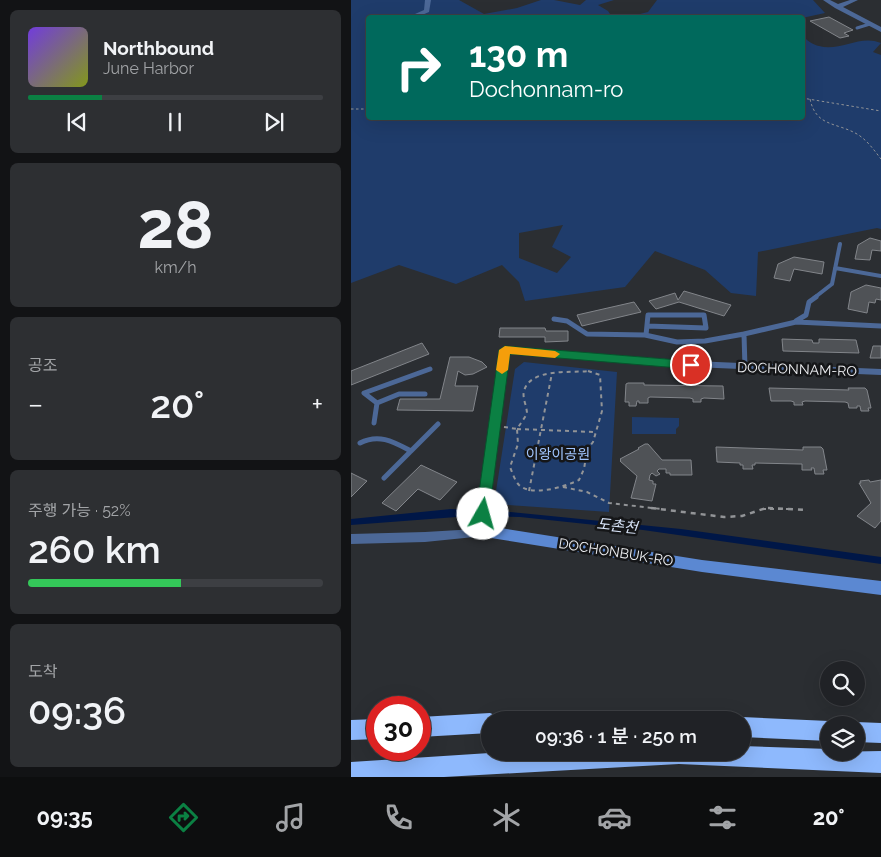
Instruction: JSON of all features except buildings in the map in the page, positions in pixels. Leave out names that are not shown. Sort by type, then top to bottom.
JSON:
[{"type":"highway","points":[[431,727],[481,724]]},
{"type":"highway","points":[[751,727],[820,730]]},
{"type":"highway","points":[[351,730],[366,729]]},
{"type":"highway","points":[[865,732],[881,733]]},
{"type":"highway","points":[[351,773],[679,754],[881,762]]},
{"type":"street","points":[[417,15],[427,11],[429,0]]},
{"type":"street","points":[[826,0],[881,30]]},
{"type":"street","points":[[837,7],[855,0]]},
{"type":"street","name":"DOCHONNAM-RO","points":[[481,530],[505,350],[637,362],[745,368],[881,372]]},
{"type":"street","name":"DOCHONBUK-RO","points":[[351,539],[425,537],[481,530],[702,566],[881,588]]},
{"type":"lane","points":[[857,28],[870,24]]},
{"type":"lane","points":[[796,322],[805,315],[809,302],[832,284],[840,244]]},
{"type":"lane","points":[[835,268],[881,276]]},
{"type":"lane","points":[[646,335],[648,315],[704,315],[706,328],[647,326]]},
{"type":"lane","points":[[554,319],[571,321],[586,334],[646,335],[666,341],[699,342],[796,322],[881,326]]},
{"type":"lane","points":[[744,334],[745,368]]},
{"type":"lane","points":[[377,403],[364,393],[430,369]]},
{"type":"lane","points":[[377,403],[399,394],[425,394]]},
{"type":"lane","points":[[374,423],[377,403]]},
{"type":"lane","points":[[383,478],[438,424]]},
{"type":"lane","points":[[360,443],[375,436],[382,437],[411,451]]},
{"type":"path","points":[[805,98],[881,112]]},
{"type":"path","points":[[810,99],[813,114],[858,134],[881,159]]},
{"type":"path","points":[[351,109],[366,109]]},
{"type":"path","points":[[596,371],[601,375],[602,411],[593,442],[587,450],[584,469],[579,480],[563,487],[529,491],[518,484],[510,467],[518,444],[517,429],[527,414],[523,398],[525,388],[537,376],[553,373],[596,371]]},
{"type":"path","points":[[529,491],[553,373]]},
{"type":"path","points":[[495,425],[541,431],[595,432]]},
{"type":"path","points":[[563,487],[587,492],[609,503],[724,517],[742,516],[766,508],[808,510]]},
{"type":"green space","points":[[351,0],[459,0],[484,14],[517,8],[541,0],[554,0],[580,5],[586,0],[614,0],[598,5],[611,15],[366,15],[366,120],[805,120],[805,38],[815,45],[827,47],[865,41],[881,43],[873,52],[881,55],[881,229],[877,228],[758,252],[756,296],[731,293],[705,270],[655,251],[625,287],[525,301],[519,282],[502,265],[456,284],[399,265],[351,283]],"holes":[[[563,225],[552,247],[571,257],[557,273],[519,258],[519,233]]]},
{"type":"green space","points":[[657,0],[813,0],[825,13],[805,17],[805,15],[636,15],[648,12]]},
{"type":"green space","name":"이왕이공원","points":[[524,362],[617,372],[609,512],[494,504],[515,369]]},
{"type":"green space","points":[[632,417],[679,418],[679,426],[676,429],[676,434],[632,434]]},
{"type":"water","name":"도촌천","points":[[451,509],[500,511],[681,529],[881,557],[881,564],[643,530],[520,517],[470,516],[351,525],[351,519]]},
{"type":"slow traffic","points":[[502,370],[505,350],[555,354]]},
{"type":"route","points":[[483,514],[505,350],[691,365]]}]
